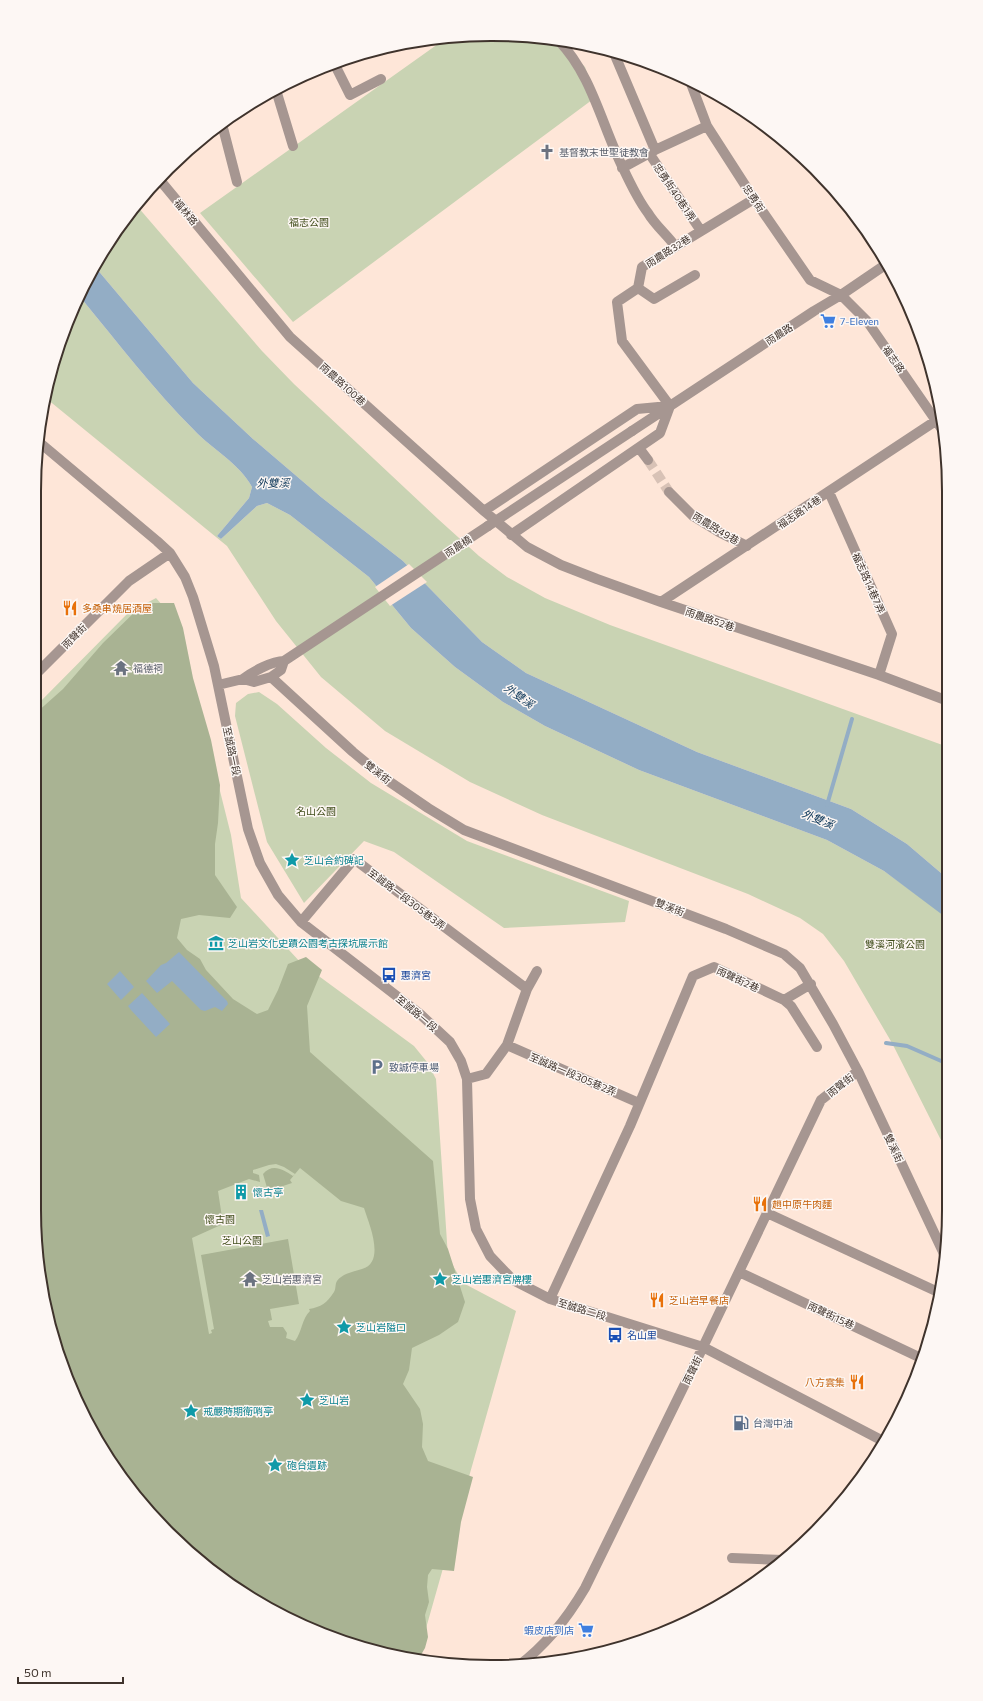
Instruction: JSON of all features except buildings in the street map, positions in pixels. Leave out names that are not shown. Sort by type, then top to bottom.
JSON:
[{"type":"street","points":[[566,48],[579,69],[593,98],[622,168],[648,214],[675,246]]},
{"type":"street","name":"忠勇街40巷1弄","points":[[616,59],[652,151],[701,231]]},
{"type":"street","points":[[337,69],[350,95],[381,79]]},
{"type":"street","name":"忠勇街","points":[[693,88],[707,126],[754,199],[810,280],[841,295]]},
{"type":"street","points":[[277,95],[293,146]]},
{"type":"street","points":[[622,168],[652,151],[707,126]]},
{"type":"street","points":[[223,129],[238,182]]},
{"type":"street","name":"福林路","points":[[163,184],[214,244]]},
{"type":"street","name":"雨農路32巷","points":[[638,288],[642,267],[754,199]]},
{"type":"street","name":"雨農路100巷","points":[[214,244],[290,337],[484,511]]},
{"type":"street","name":"雨農路","points":[[632,431],[883,267]]},
{"type":"street","points":[[511,535],[660,433],[670,406],[622,341],[617,302],[638,288],[654,299],[695,275]]},
{"type":"street","name":"福志路","points":[[841,295],[867,321],[936,419]]},
{"type":"street","name":"雨農路","points":[[484,511],[637,409],[670,406]]},
{"type":"street","name":"福志路14巷","points":[[661,602],[829,492],[937,425]]},
{"type":"street","name":"雨農橋","points":[[284,661],[632,431]]},
{"type":"street","name":"至誠路一段","points":[[44,446],[135,521],[170,553],[185,577],[193,597],[218,685],[248,829],[260,863],[278,895],[301,922],[420,1014],[450,1042]]},
{"type":"street","points":[[639,448],[648,460]]},
{"type":"street","name":"雨農路49巷","points":[[670,492],[693,516],[719,532],[747,546]]},
{"type":"street","name":"福志路14巷7弄","points":[[829,492],[892,634],[879,675]]},
{"type":"street","name":"雨農路52巷","points":[[484,511],[527,547],[561,565],[661,602],[879,675],[942,699]]},
{"type":"street","name":"雨聲街","points":[[41,669],[129,581],[170,553]]},
{"type":"street","points":[[218,685],[243,679],[251,673],[266,667],[275,661],[284,661],[281,670],[271,677],[254,682],[243,679]]},
{"type":"street","name":"雙溪街","points":[[271,677],[353,752],[382,775],[428,808],[464,830],[726,929],[784,954],[800,968],[812,984],[858,1071],[940,1246]]},
{"type":"street","name":"至誠路一段305巷3弄","points":[[301,922],[354,859],[527,989]]},
{"type":"street","name":"雨聲街2巷","points":[[639,1103],[670,1034],[693,976],[714,967],[784,1000],[791,1006],[817,1047]]},
{"type":"street","points":[[467,1079],[486,1074],[507,1045],[527,989],[537,971]]},
{"type":"street","points":[[784,1000],[812,984]]},
{"type":"street","name":"至誠路二段","points":[[450,1042],[461,1061],[467,1079],[470,1199],[476,1229],[490,1256],[513,1280],[550,1299],[703,1347],[879,1440]]},
{"type":"street","name":"至誠路一段305巷2弄","points":[[507,1045],[639,1103]]},
{"type":"street","name":"雨聲街","points":[[528,1658],[554,1631],[576,1604],[585,1588],[703,1347],[821,1100],[858,1071]]},
{"type":"street","points":[[550,1299],[639,1103]]},
{"type":"street","points":[[767,1213],[934,1290]]},
{"type":"street","name":"雨聲街15巷","points":[[739,1272],[917,1356]]},
{"type":"street","points":[[732,1558],[775,1560]]},
{"type":"green space","name":"福志公園","points":[[492,41],[521,42],[566,48],[585,67],[596,97],[293,322],[200,213],[437,45]]},
{"type":"green space","points":[[140,210],[262,351],[294,384],[438,519],[479,556],[507,577],[545,598],[610,625],[942,745],[942,874],[907,844],[851,809],[697,752],[526,673],[482,642],[403,561],[321,497],[253,439],[193,383],[98,271],[117,241]]},
{"type":"green space","name":"雙溪河濱公園","points":[[83,301],[164,398],[201,437],[247,478],[252,487],[249,498],[217,536],[221,539],[257,506],[267,503],[290,515],[369,577],[411,628],[455,667],[503,702],[545,726],[639,770],[827,840],[884,871],[942,913],[942,1142],[892,1043],[844,961],[823,934],[800,918],[748,894],[542,815],[470,782],[385,731],[321,677],[276,621],[227,546],[50,402],[56,375],[65,347]]},
{"type":"green space","name":"芝山公園","points":[[156,598],[178,623],[231,835],[241,898],[301,963],[414,1046],[427,1062],[436,1079],[448,1257],[463,1283],[516,1311],[419,1654],[375,1645],[319,1626],[292,1614],[241,1584],[194,1548],[153,1507],[134,1484],[101,1435],[75,1382],[56,1326],[45,1268],[41,1210],[41,701],[128,613]]},
{"type":"green space","name":"芝山公園","points":[[144,603],[174,603],[183,628],[193,678],[211,740],[220,785],[218,823],[215,844],[215,875],[237,907],[230,918],[199,915],[181,919],[177,938],[187,950],[200,959],[206,970],[233,999],[257,1014],[268,1010],[288,964],[306,957],[322,970],[307,1006],[310,1052],[433,1161],[440,1234],[448,1249],[465,1302],[458,1322],[439,1335],[412,1348],[409,1370],[403,1384],[420,1409],[423,1424],[422,1447],[428,1461],[473,1477],[461,1522],[454,1571],[432,1569],[428,1575],[427,1587],[429,1602],[425,1615],[428,1637],[421,1654],[375,1645],[319,1626],[266,1600],[217,1567],[173,1528],[134,1484],[101,1435],[75,1382],[56,1326],[50,1297],[42,1239],[41,1210],[41,709],[63,689],[103,643]],"holes":[[[276,1164],[295,1174],[300,1168],[341,1201],[364,1208],[374,1242],[373,1259],[369,1265],[362,1269],[345,1274],[339,1278],[336,1282],[335,1291],[329,1299],[320,1306],[309,1309],[310,1311],[305,1317],[295,1341],[286,1338],[287,1333],[283,1327],[270,1327],[268,1321],[272,1320],[270,1309],[299,1304],[288,1239],[201,1255],[214,1329],[211,1330],[212,1333],[209,1334],[192,1238],[223,1224],[218,1191],[249,1179],[260,1182],[259,1175],[253,1173],[253,1170]]]},
{"type":"green space","name":"名山公園","points":[[259,692],[277,704],[326,748],[371,783],[467,841],[629,901],[625,922],[504,928],[394,852],[364,841],[304,903],[267,842],[235,716],[236,703],[248,694]]},
{"type":"green space","points":[[278,1168],[293,1176],[295,1174],[290,1180],[292,1183],[268,1191],[263,1174],[270,1169]]},
{"type":"water","name":"外雙溪","points":[[98,271],[193,383],[253,439],[321,497],[403,561],[482,642],[526,673],[697,752],[851,809],[907,844],[942,874],[942,914],[884,871],[827,840],[639,770],[545,726],[503,702],[455,667],[411,628],[369,577],[290,515],[267,503],[257,506],[221,539],[217,536],[249,498],[252,487],[247,478],[201,437],[136,366],[83,301]]},
{"type":"water","points":[[179,952],[227,1001],[228,1004],[222,1011],[215,1007],[205,1011],[201,1010],[172,981],[157,993],[146,981],[161,965],[166,963]]},
{"type":"water","points":[[120,971],[134,987],[121,1000],[107,984]]},
{"type":"water","points":[[142,993],[170,1024],[156,1037],[128,1006]]},
{"type":"water","points":[[259,1210],[263,1210],[270,1236],[266,1237]]},
{"type":"pier","points":[[409,564],[427,582],[390,606],[375,587]]},
{"type":"waterway","points":[[827,805],[852,719]]},
{"type":"waterway","points":[[886,1043],[907,1046],[942,1061]]},
{"type":"tunnel","points":[[648,460],[669,492]]},
{"type":"place","name":"基督教末世聖徒教會","points":[[547,152]]},
{"type":"place","name":"7-Eleven","points":[[828,321]]},
{"type":"place","name":"多桑串燒居酒屋","points":[[70,608]]},
{"type":"place","name":"福德祠","points":[[121,668]]},
{"type":"place","name":"芝山合約碑記","points":[[292,860]]},
{"type":"place","name":"芝山岩文化史蹟公園考古探坑展示館","points":[[216,943]]},
{"type":"place","name":"惠濟宮","points":[[389,975]]},
{"type":"place","name":"致誠停車場","points":[[377,1067]]},
{"type":"place","name":"懷古亭","points":[[241,1192]]},
{"type":"place","name":"趙中原牛肉麵","points":[[760,1204]]},
{"type":"place","name":"芝山岩惠濟宮","points":[[250,1279]]},
{"type":"place","name":"芝山岩惠濟宮牌樓","points":[[440,1279]]},
{"type":"place","name":"芝山岩早餐店","points":[[657,1300]]},
{"type":"place","name":"芝山岩隘口","points":[[344,1327]]},
{"type":"place","name":"名山里","points":[[615,1335]]},
{"type":"place","name":"八方雲集","points":[[857,1382]]},
{"type":"place","name":"芝山岩","points":[[307,1400]]},
{"type":"place","name":"戒嚴時期衛哨亭","points":[[191,1411]]},
{"type":"place","name":"台灣中油","points":[[741,1423]]},
{"type":"place","name":"砲台遺跡","points":[[275,1465]]},
{"type":"place","name":"蝦皮店到店","points":[[586,1630]]},
{"type":"park label","name":"懷古園","points":[[220,1219]]}]
